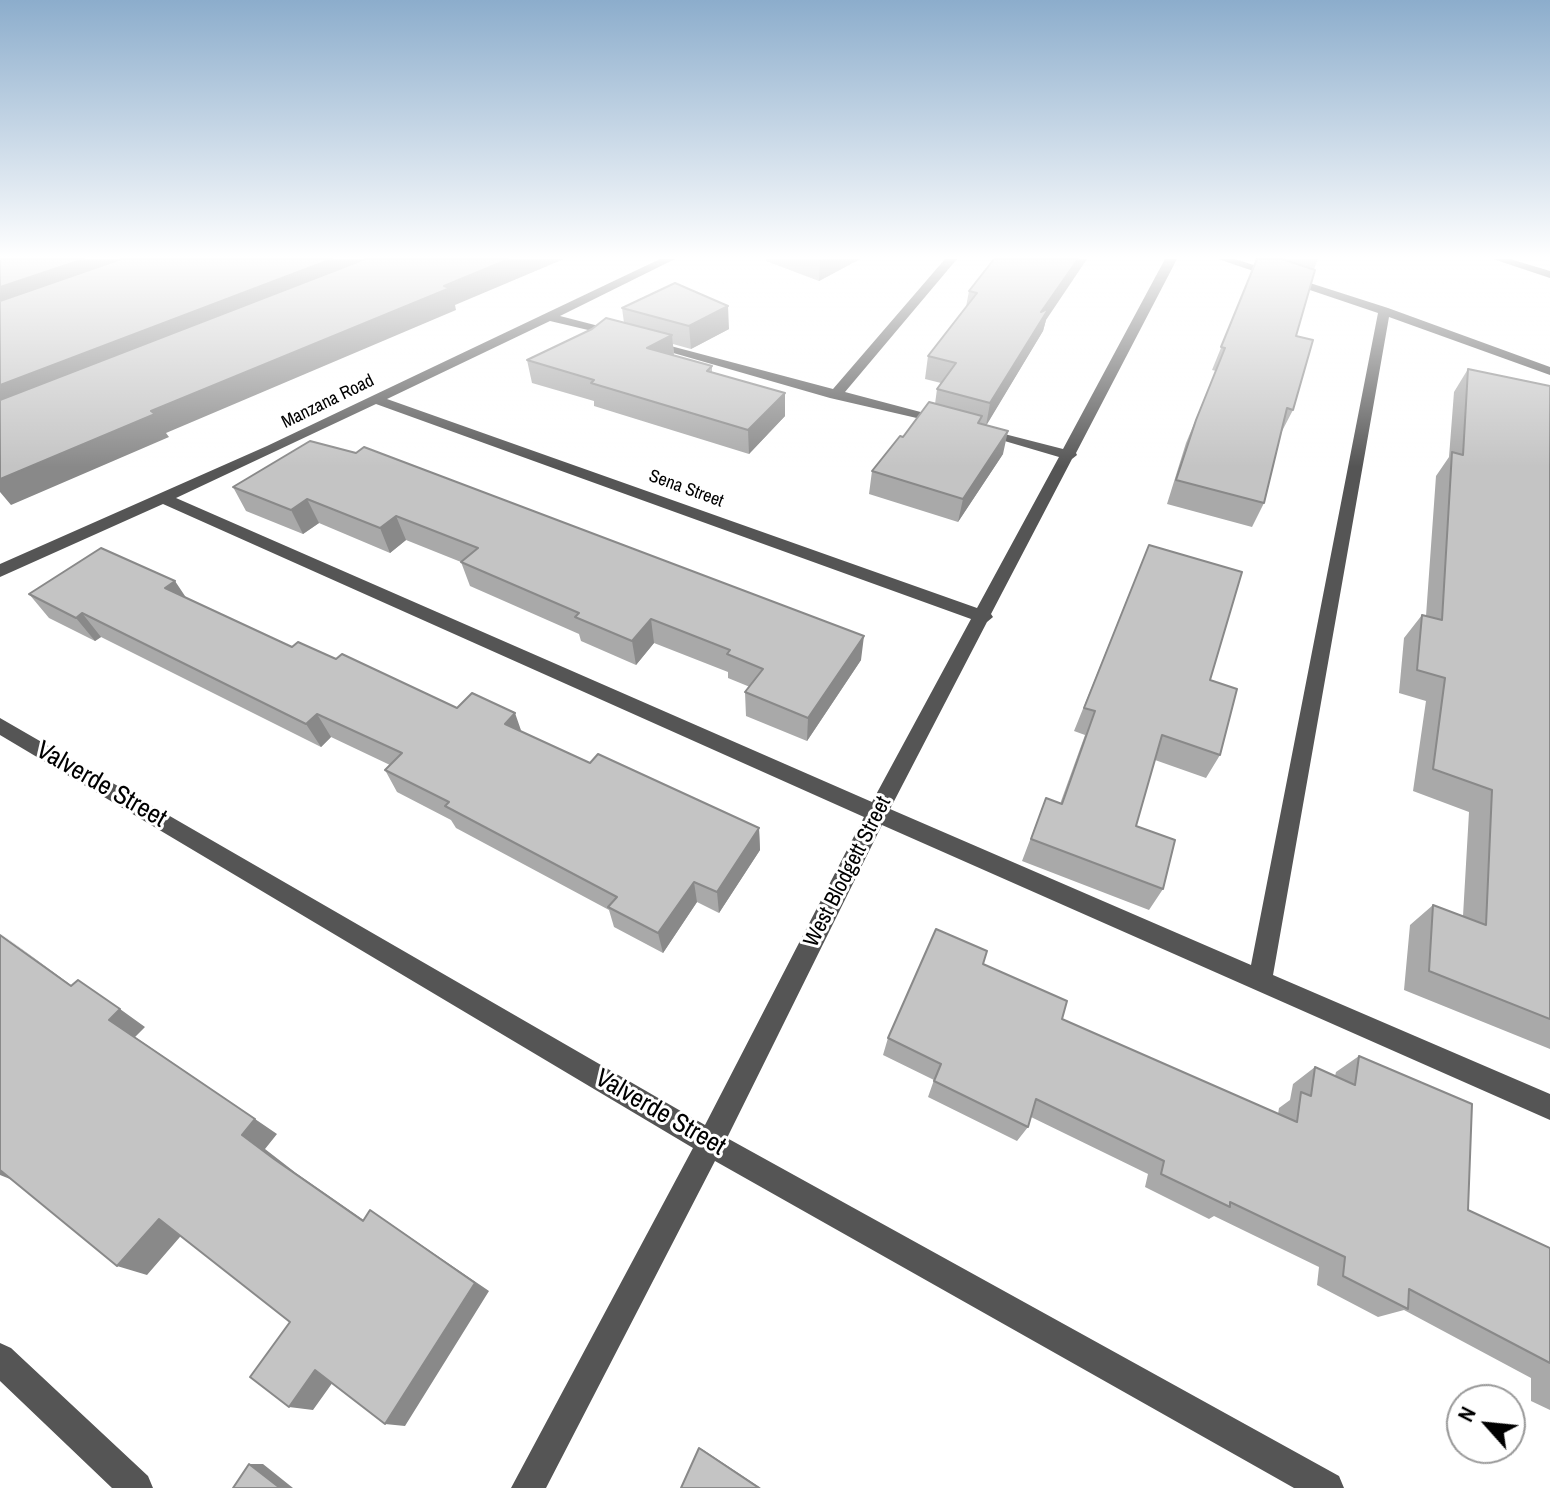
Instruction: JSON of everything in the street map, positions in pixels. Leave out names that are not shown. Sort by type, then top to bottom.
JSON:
[{"type":"street","name":"Manzana Road","points":[[0,571],[525,328]]},
{"type":"street","points":[[593,328],[625,337]]},
{"type":"street","points":[[835,395],[892,328]]},
{"type":"street","name":"West Blodgett Street","points":[[528,1488],[710,1143],[877,813],[1135,328]]},
{"type":"street","points":[[1260,982],[1381,328]]},
{"type":"street","points":[[1432,328],[1550,371]]},
{"type":"street","points":[[640,341],[1070,455]]},
{"type":"street","name":"Sena Street","points":[[374,399],[984,617]]},
{"type":"street","points":[[163,498],[1550,1107]]},
{"type":"street","name":"Valverde Street","points":[[0,726],[710,1143],[1327,1488]]},
{"type":"street","points":[[0,1359],[136,1488]]},
{"type":"building","points":[[0,328],[149,328],[0,385]]},
{"type":"building","points":[[185,328],[352,328],[151,411],[155,414],[0,479],[0,400]]},
{"type":"building","points":[[647,328],[672,335],[647,348],[712,366],[707,371],[785,393],[748,430],[591,383],[594,380],[527,360],[592,329]]},
{"type":"building","points":[[949,328],[1036,328],[990,403],[937,389],[956,363],[928,356]]},
{"type":"building","points":[[1229,328],[1298,328],[1296,336],[1313,340],[1293,410],[1287,408],[1264,503],[1176,480],[1225,348],[1221,347]]},
{"type":"building","points":[[1468,369],[1550,386],[1550,1019],[1429,971],[1433,905],[1486,925],[1492,790],[1433,769],[1445,678],[1417,670],[1422,615],[1442,620],[1452,452],[1463,455]]},
{"type":"building","points":[[929,402],[982,416],[978,423],[1008,431],[963,499],[872,471]]},
{"type":"building","points":[[310,441],[356,453],[364,447],[864,636],[808,718],[745,692],[763,669],[727,654],[730,650],[651,619],[632,641],[575,617],[579,613],[461,562],[478,548],[396,516],[380,528],[307,499],[291,510],[233,487]]},
{"type":"building","points":[[1149,545],[1242,572],[1210,680],[1237,689],[1220,755],[1162,735],[1136,826],[1175,840],[1163,889],[1031,839],[1046,798],[1062,804],[1095,711],[1084,708]]},
{"type":"building","points":[[101,548],[175,581],[165,588],[292,647],[298,642],[336,659],[342,654],[457,708],[472,693],[515,713],[505,724],[590,763],[598,754],[759,828],[717,892],[694,882],[658,933],[608,907],[617,897],[445,806],[449,802],[385,770],[402,753],[317,714],[306,724],[82,613],[76,618],[29,594]]},
{"type":"building","points":[[936,929],[987,951],[983,964],[1067,1001],[1062,1019],[1297,1122],[1301,1092],[1311,1096],[1315,1067],[1355,1085],[1359,1056],[1472,1104],[1468,1210],[1550,1248],[1550,1363],[1409,1289],[1408,1309],[1343,1276],[1345,1257],[1230,1202],[1230,1207],[1161,1174],[1164,1161],[1036,1099],[1028,1127],[934,1081],[941,1064],[888,1038]]},
{"type":"building","points":[[0,935],[71,986],[78,980],[120,1009],[109,1020],[255,1119],[242,1135],[274,1159],[363,1221],[370,1210],[475,1283],[385,1424],[315,1370],[289,1407],[250,1377],[290,1322],[159,1219],[117,1266],[0,1170]]},
{"type":"building","points":[[699,1448],[759,1488],[681,1488]]},
{"type":"building","points":[[249,1464],[280,1488],[233,1488]]}]
